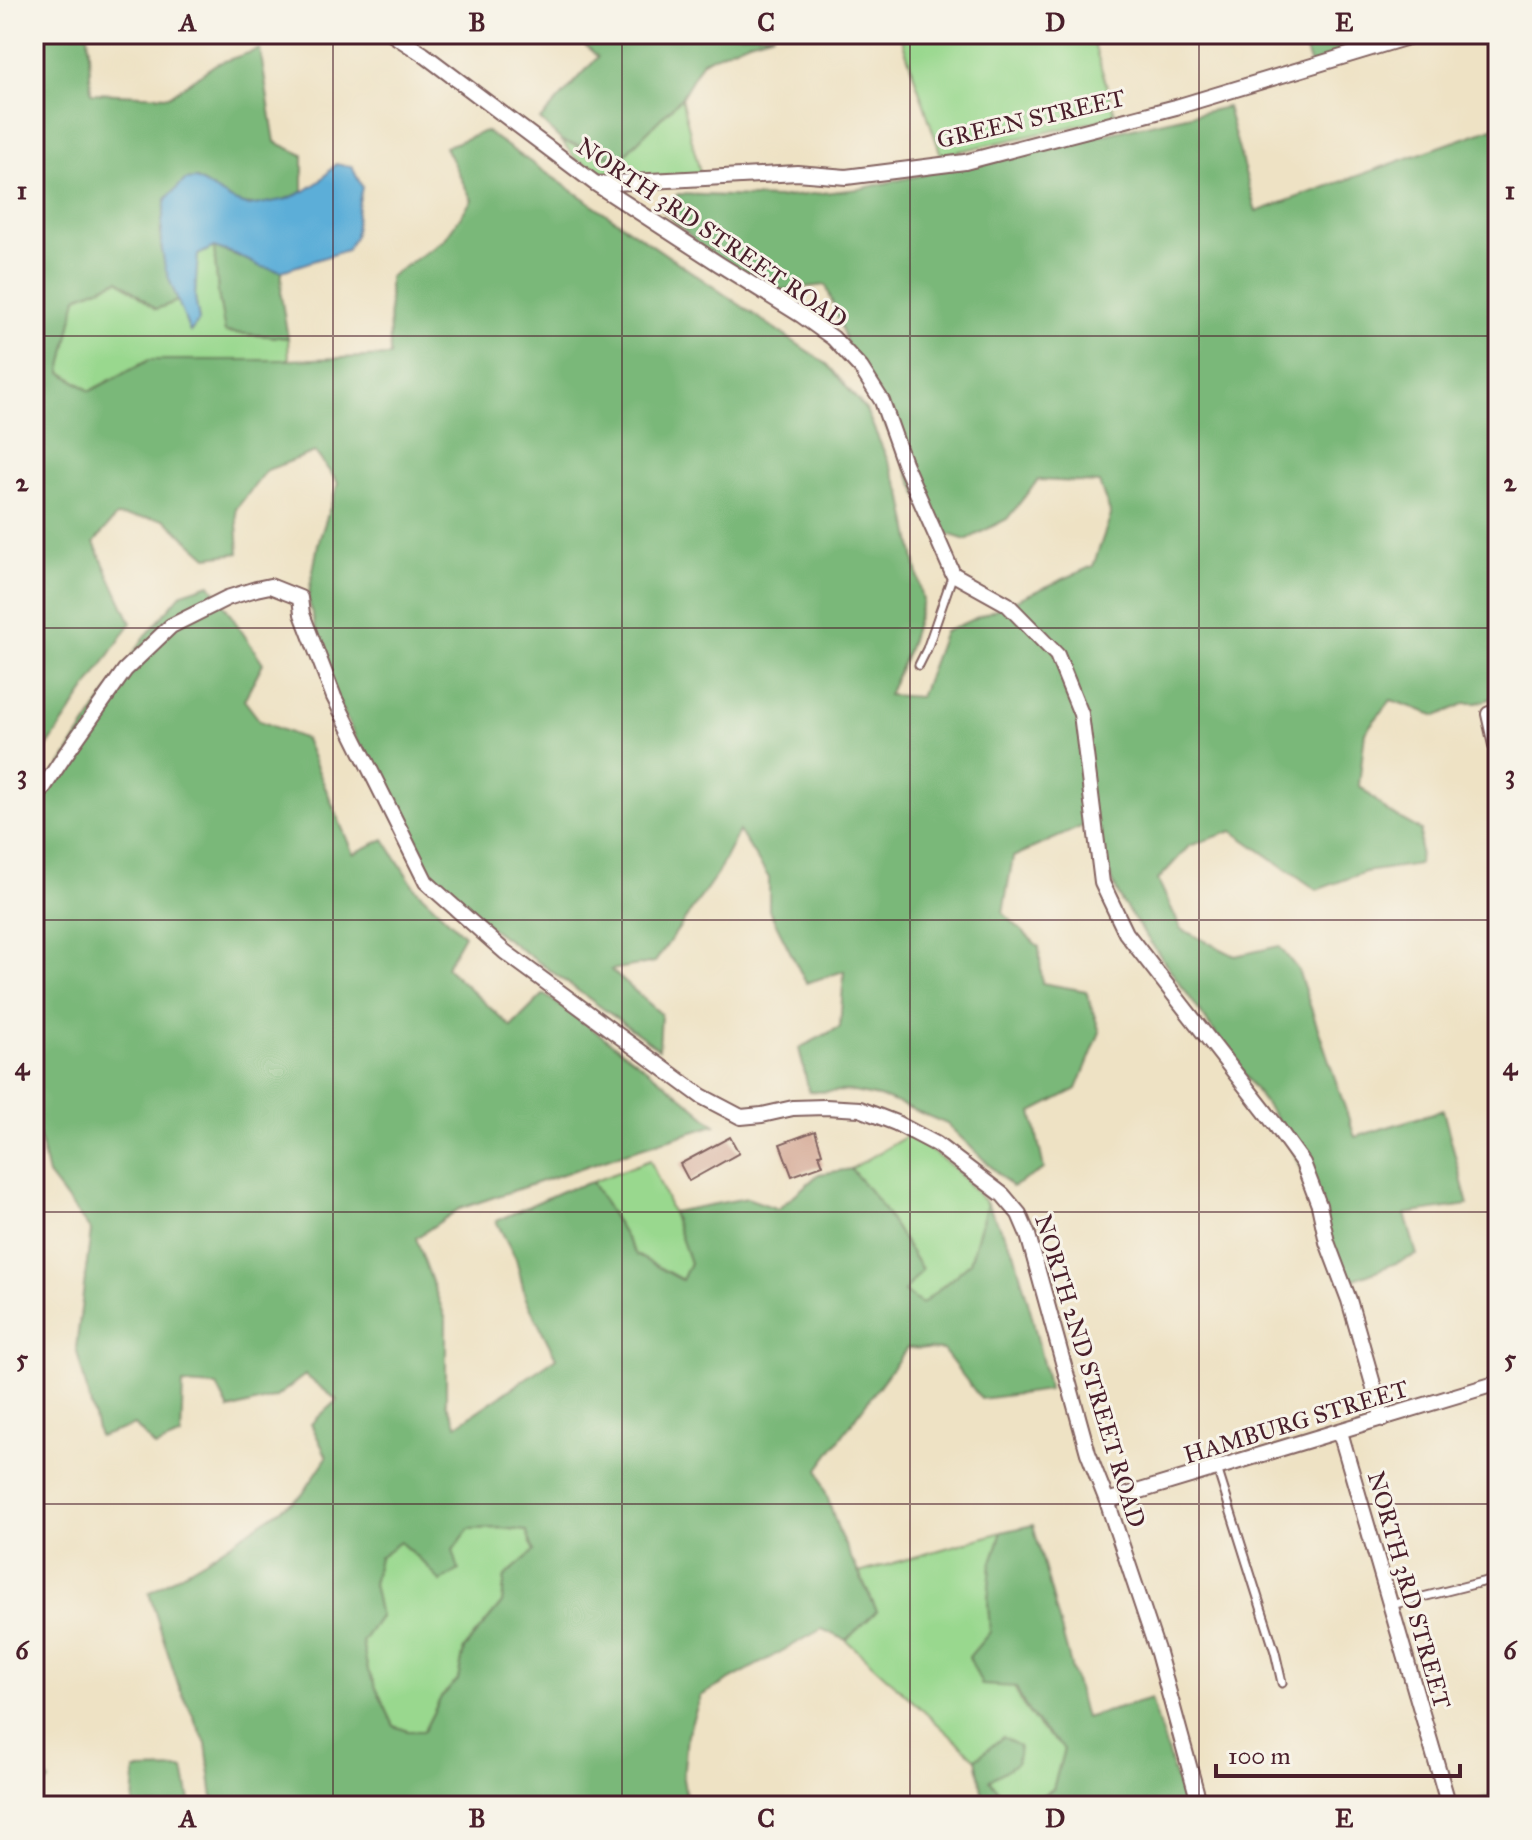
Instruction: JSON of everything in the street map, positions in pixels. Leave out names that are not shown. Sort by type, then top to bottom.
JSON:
[{"type":"street","name":"NORTH 3RD STREET ROAD","points":[[392,34],[596,184],[833,338],[861,368],[882,401],[904,463],[953,574]]},
{"type":"street","name":"GREEN STREET","points":[[596,184],[797,173],[846,177],[965,162],[1176,107],[1418,34]]},
{"type":"street","points":[[953,574],[1007,604],[1057,655],[1081,714],[1102,883],[1126,933],[1303,1163],[1349,1300],[1383,1419]]},
{"type":"street","name":"NORTH 2ND STREET ROAD","points":[[34,802],[125,670],[171,626],[227,598],[256,589],[270,586],[300,598],[302,614],[334,697],[426,882],[505,952],[701,1096],[741,1117],[793,1108],[860,1109],[936,1144],[1003,1195],[1019,1214],[1028,1235],[1088,1453],[1158,1653],[1200,1806]]},
{"type":"street","points":[[1489,714],[1498,754]]},
{"type":"street","name":"HAMBURG STREET","points":[[1107,1501],[1498,1383]]},
{"type":"street","name":"NORTH 3RD STREET","points":[[1340,1432],[1449,1806]]},
{"type":"lane","points":[[919,665],[953,574]]},
{"type":"lane","points":[[1217,1468],[1282,1683]]},
{"type":"lane","points":[[1391,1605],[1498,1578]]},
{"type":"green space","points":[[34,34],[88,34],[91,93],[169,96],[216,64],[260,49],[275,142],[303,155],[303,192],[270,203],[252,205],[235,202],[197,179],[171,209],[161,228],[164,260],[178,301],[156,309],[119,280],[77,297],[61,372],[90,391],[149,360],[390,356],[389,277],[444,240],[472,200],[445,147],[485,131],[828,365],[866,410],[902,493],[923,601],[907,652],[888,695],[920,697],[944,632],[1093,566],[1111,515],[1099,483],[1038,480],[1007,519],[966,540],[935,530],[847,344],[826,285],[780,290],[734,276],[662,210],[678,194],[777,198],[859,189],[1227,107],[1256,212],[1498,126],[1498,717],[1492,698],[1466,703],[1437,716],[1391,700],[1365,732],[1359,785],[1388,812],[1421,830],[1419,864],[1365,872],[1317,890],[1232,831],[1189,846],[1158,880],[1181,929],[1235,956],[1279,946],[1298,970],[1355,1137],[1443,1110],[1468,1205],[1405,1214],[1417,1255],[1347,1282],[1286,1133],[1122,902],[1087,824],[1013,857],[1003,913],[1039,947],[1042,983],[1086,991],[1100,1032],[1077,1089],[1032,1112],[1044,1169],[1012,1187],[947,1124],[888,1099],[849,1091],[809,1092],[799,1048],[840,1027],[844,971],[806,983],[769,910],[769,878],[739,831],[717,874],[655,962],[611,970],[661,1014],[659,1049],[465,909],[426,864],[383,795],[331,687],[308,598],[318,544],[338,483],[315,452],[267,470],[236,509],[239,553],[207,557],[164,519],[116,516],[94,543],[131,623],[34,766]]},
{"type":"green space","points":[[573,34],[774,34],[703,61],[681,98],[619,160],[562,141],[540,120],[598,57]]},
{"type":"green space","points":[[900,34],[1091,34],[1116,117],[941,155]]},
{"type":"green space","points":[[1292,34],[1404,34],[1311,65],[1303,43]]},
{"type":"green space","points":[[681,98],[702,180],[616,181],[575,158],[562,141],[619,160]]},
{"type":"green space","points":[[214,247],[225,332],[288,338],[289,360],[149,360],[90,391],[61,371],[77,297],[119,280],[156,309],[178,301],[191,331],[199,320],[195,297],[197,255]]},
{"type":"green space","points":[[214,247],[282,271],[281,296],[288,338],[225,332]]},
{"type":"green space","points":[[210,584],[263,663],[244,700],[260,721],[305,739],[353,854],[384,839],[415,888],[464,935],[446,967],[511,1027],[544,994],[715,1125],[459,1209],[416,1238],[446,1320],[446,1403],[457,1425],[556,1358],[526,1299],[516,1259],[496,1221],[562,1191],[592,1182],[636,1255],[682,1280],[690,1263],[672,1212],[747,1198],[778,1209],[819,1174],[851,1169],[878,1201],[922,1270],[904,1292],[922,1304],[970,1263],[987,1204],[1014,1252],[1049,1390],[981,1399],[943,1350],[907,1348],[818,1469],[840,1535],[877,1611],[846,1640],[822,1629],[701,1696],[687,1735],[683,1779],[688,1806],[214,1806],[206,1743],[178,1685],[149,1593],[205,1560],[302,1495],[327,1457],[311,1424],[337,1400],[305,1375],[276,1397],[229,1410],[217,1386],[183,1384],[181,1436],[155,1447],[135,1425],[99,1437],[76,1348],[91,1231],[48,1175],[34,1115],[34,809],[143,639],[182,593]],"holes":[[[469,1529],[526,1531],[534,1551],[505,1576],[502,1603],[464,1649],[458,1680],[441,1697],[424,1731],[408,1731],[394,1726],[368,1671],[362,1642],[380,1617],[373,1584],[379,1557],[400,1542],[440,1582],[459,1570],[453,1550]]]},
{"type":"green space","points":[[909,1135],[954,1168],[987,1204],[970,1263],[922,1304],[904,1292],[922,1269],[878,1201],[851,1169]]},
{"type":"green space","points":[[650,1160],[690,1263],[682,1280],[636,1255],[592,1182]]},
{"type":"green space","points":[[1033,1525],[1085,1718],[1151,1699],[1184,1806],[1023,1806],[1053,1789],[1064,1749],[1030,1714],[1016,1687],[982,1685],[969,1657],[990,1632],[988,1601],[991,1565],[1002,1532]]},
{"type":"green space","points":[[469,1529],[526,1531],[534,1551],[505,1576],[502,1603],[464,1649],[458,1680],[441,1697],[424,1731],[408,1731],[394,1726],[368,1671],[362,1642],[380,1617],[373,1584],[379,1557],[400,1542],[441,1582],[453,1550]]},
{"type":"green space","points":[[1002,1532],[991,1565],[988,1601],[990,1632],[1022,1704],[1039,1727],[1064,1749],[1053,1789],[1023,1806],[1010,1806],[990,1780],[1016,1763],[1003,1737],[976,1759],[846,1640],[877,1611],[859,1573]]},
{"type":"green space","points":[[1003,1737],[1019,1746],[1017,1763],[990,1780],[1010,1806],[980,1806],[984,1802],[976,1759]]},
{"type":"green space","points":[[34,1760],[49,1781],[34,1797]]},
{"type":"green space","points":[[184,1769],[191,1806],[133,1806],[135,1770]]},
{"type":"green space","points":[[1498,1794],[1498,1806],[1457,1806]]},
{"type":"water","points":[[336,164],[352,167],[362,187],[355,236],[347,250],[282,271],[261,267],[214,247],[198,255],[195,297],[199,321],[190,332],[165,268],[161,244],[166,199],[185,180],[196,179],[249,206],[287,199],[320,181]]},
{"type":"building","points":[[815,1131],[823,1165],[792,1176],[780,1144]]},
{"type":"building","points":[[730,1137],[739,1153],[689,1181],[680,1164]]}]
